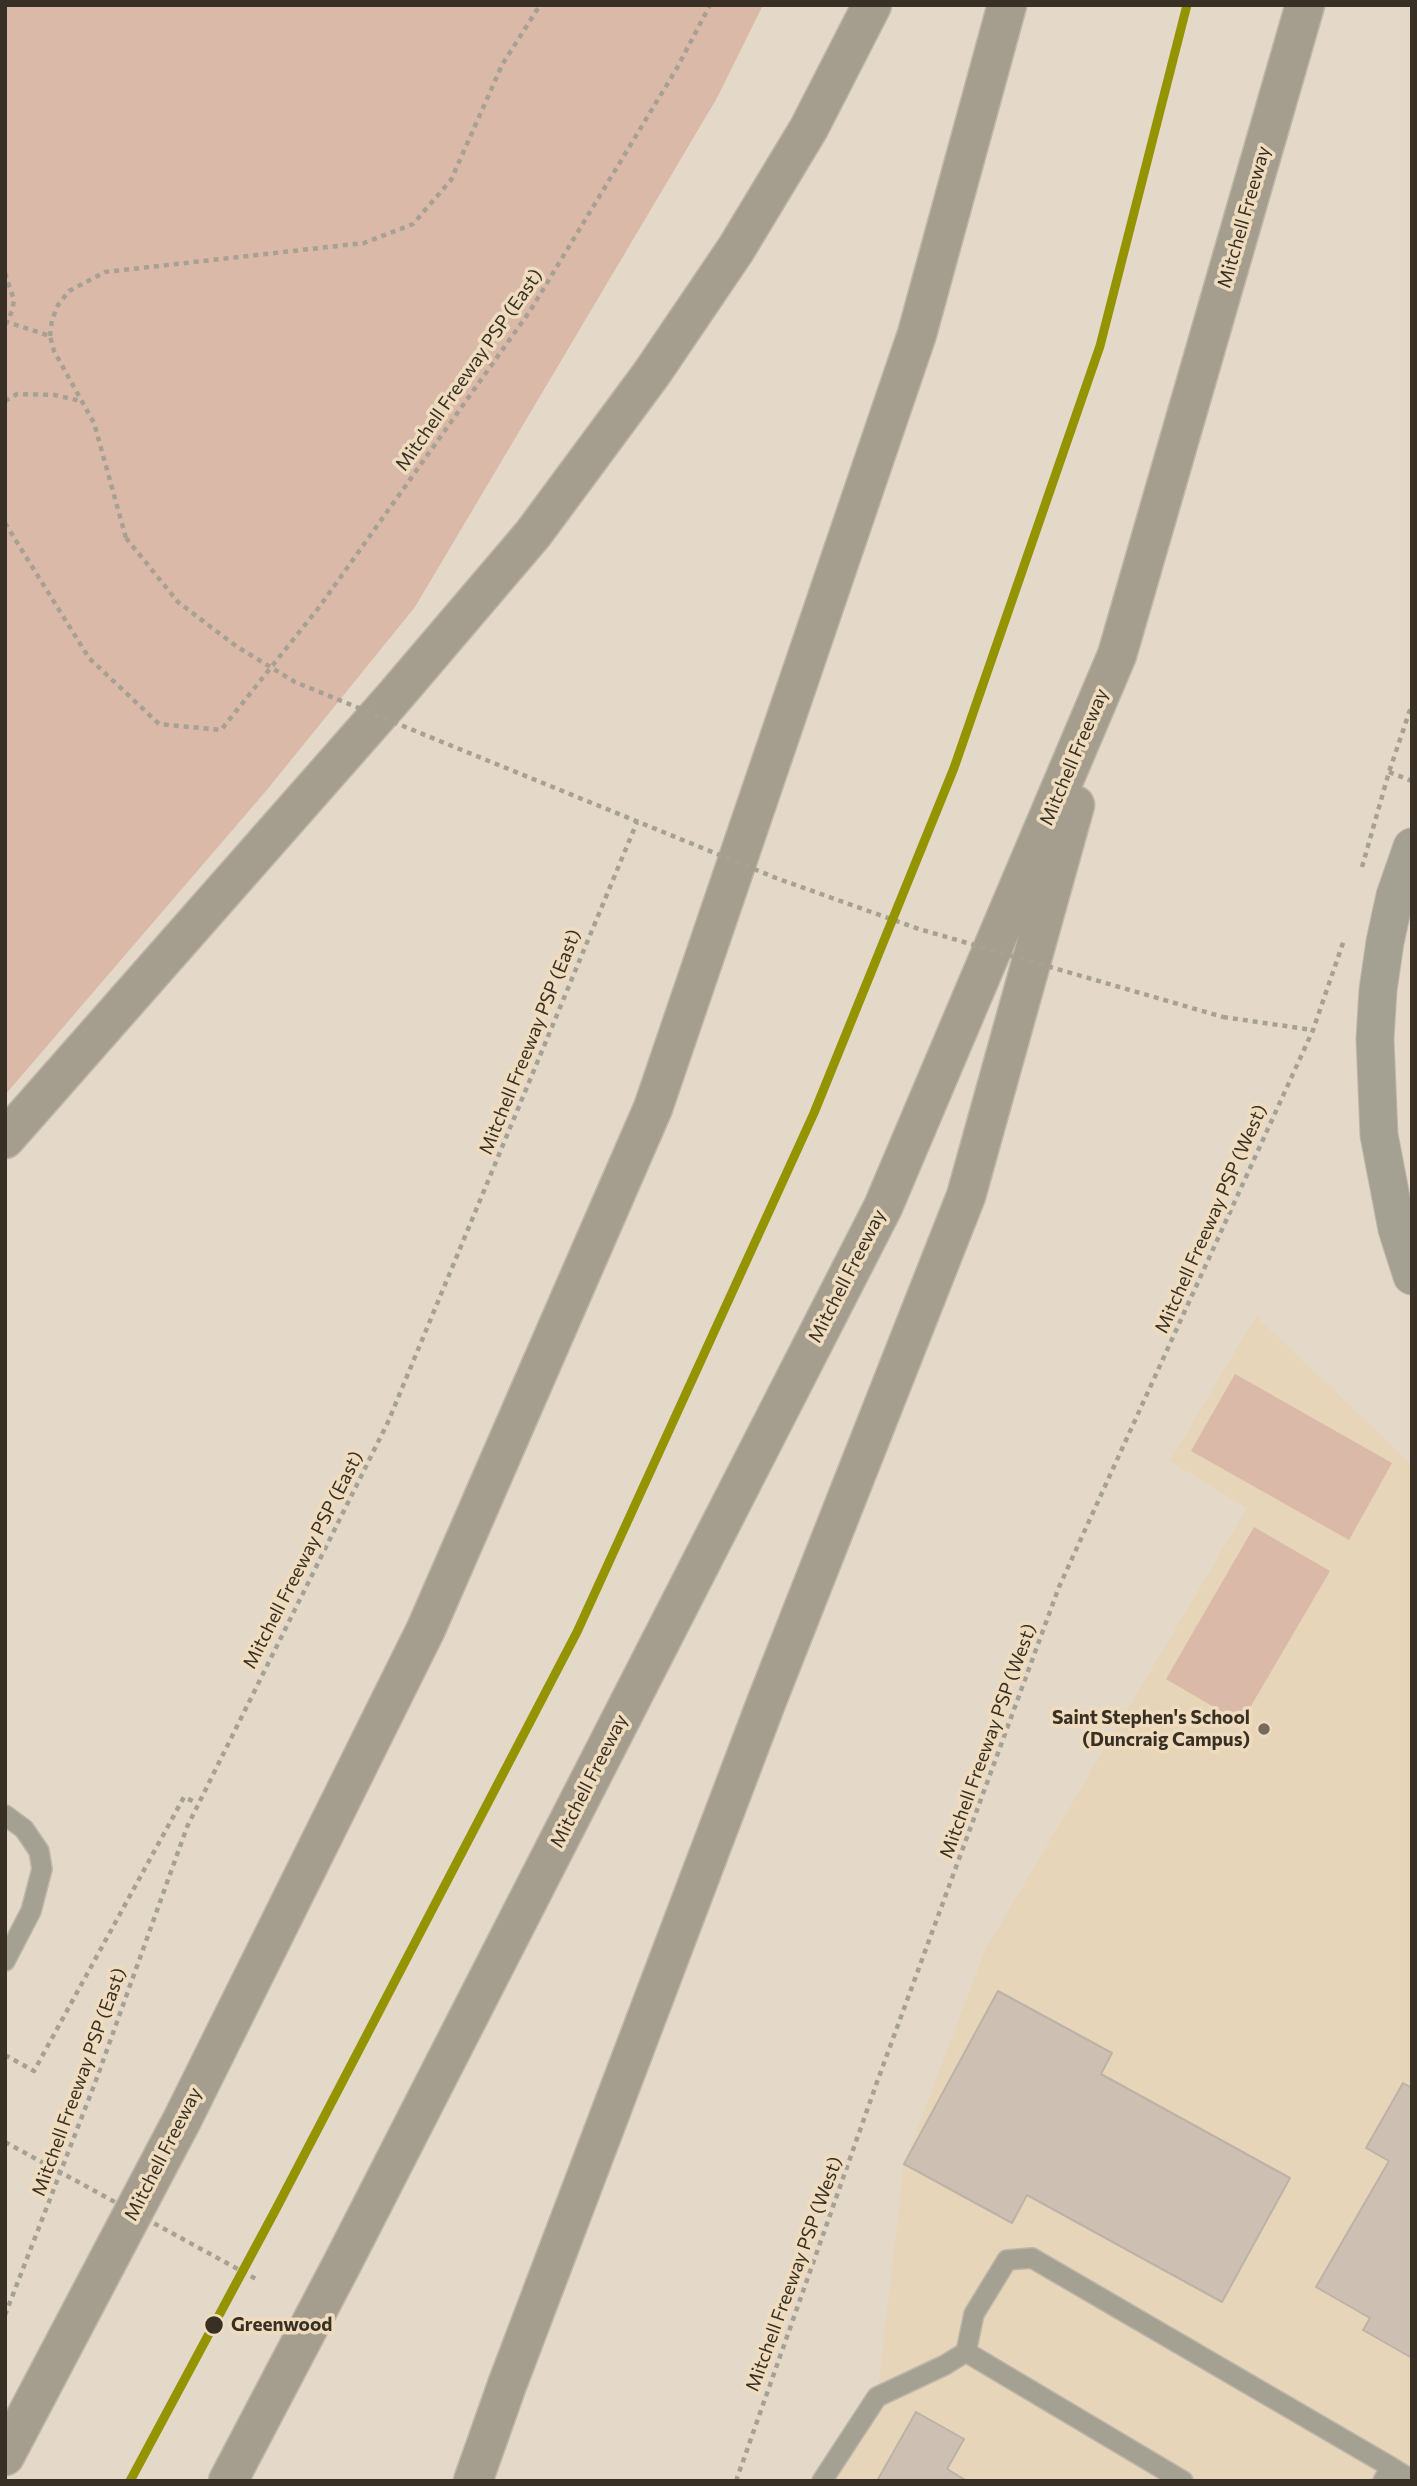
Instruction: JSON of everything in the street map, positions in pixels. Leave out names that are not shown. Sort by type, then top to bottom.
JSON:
[{"type":"highway","points":[[5,1139],[396,696],[533,534],[652,373],[736,249],[809,128],[872,5]]},
{"type":"highway","name":"Mitchell Freeway","points":[[5,2456],[182,2120],[426,1629],[653,1108],[917,334],[1007,5]]},
{"type":"highway","name":"Mitchell Freeway","points":[[228,2481],[343,2262],[883,1207],[1117,654],[1306,5]]},
{"type":"highway","points":[[473,2481],[766,1703],[966,1196],[1117,654]]},
{"type":"street","points":[[1412,847],[1395,896],[1385,942],[1375,1039],[1375,1087],[1382,1158],[1397,1230],[1412,1276]]},
{"type":"lane","points":[[5,1815],[24,1829],[39,1851],[42,1869],[31,1911],[5,1961]]},
{"type":"lane","points":[[822,2481],[877,2397],[945,2365],[966,2352],[974,2314],[1007,2260],[1032,2258],[1387,2474],[1412,2480]]},
{"type":"lane","points":[[966,2352],[1183,2481]]},
{"type":"path","points":[[540,5],[502,65],[450,180],[413,224],[364,243],[105,272],[69,291],[58,305],[50,336],[54,351],[94,423],[126,538],[178,602],[236,646],[295,682],[636,822]]},
{"type":"path","name":"Mitchell Freeway PSP (East)","points":[[5,523],[89,658],[159,724],[220,730],[320,606],[530,312],[677,68],[710,5]]},
{"type":"path","points":[[5,273],[14,300],[6,323],[50,336]]},
{"type":"path","points":[[5,401],[17,394],[30,394],[55,395],[82,401]]},
{"type":"path","points":[[1388,772],[1412,781]]},
{"type":"path","name":"Mitchell Freeway PSP (East)","points":[[5,2315],[95,2083],[197,1804],[387,1422],[636,822]]},
{"type":"path","name":"Mitchell Freeway PSP (West)","points":[[636,822],[776,878],[919,929],[1223,1017],[1313,1030],[1059,1587],[882,2069],[736,2481]]},
{"type":"path","points":[[5,2054],[34,2071],[184,1797],[197,1804]]},
{"type":"path","points":[[5,2142],[256,2280]]},
{"type":"shaded area","points":[[5,5],[763,5],[717,98],[415,607],[266,791],[5,1095]]},
{"type":"shaded area","name":"Saint Stephen's School (Duncraig Campus)","points":[[1256,1316],[1412,1465],[1412,2481],[822,2481],[877,2397],[904,2164],[985,1950],[1247,1508],[1170,1461]]},
{"type":"shaded area","points":[[1235,1374],[1392,1463],[1349,1540],[1191,1451]]},
{"type":"shaded area","points":[[1254,1527],[1330,1571],[1241,1723],[1166,1679]]},
{"type":"building","points":[[998,1991],[1112,2053],[1101,2074],[1290,2178],[1222,2302],[1027,2195],[1012,2223],[904,2164]]},
{"type":"building","points":[[1403,2083],[1412,2088],[1412,2358],[1363,2330],[1370,2318],[1316,2287],[1389,2161],[1366,2148]]},
{"type":"building","points":[[916,2412],[964,2439],[947,2469],[967,2481],[877,2481]]},
{"type":"transit line","points":[[130,2481],[276,2209],[577,1632],[814,1113],[954,768],[1100,346],[1187,5]]},
{"type":"place","name":"Saint Stephen's School (Duncraig Campus)","points":[[1264,1729]]},
{"type":"place","name":"Greenwood","points":[[214,2325]]}]
